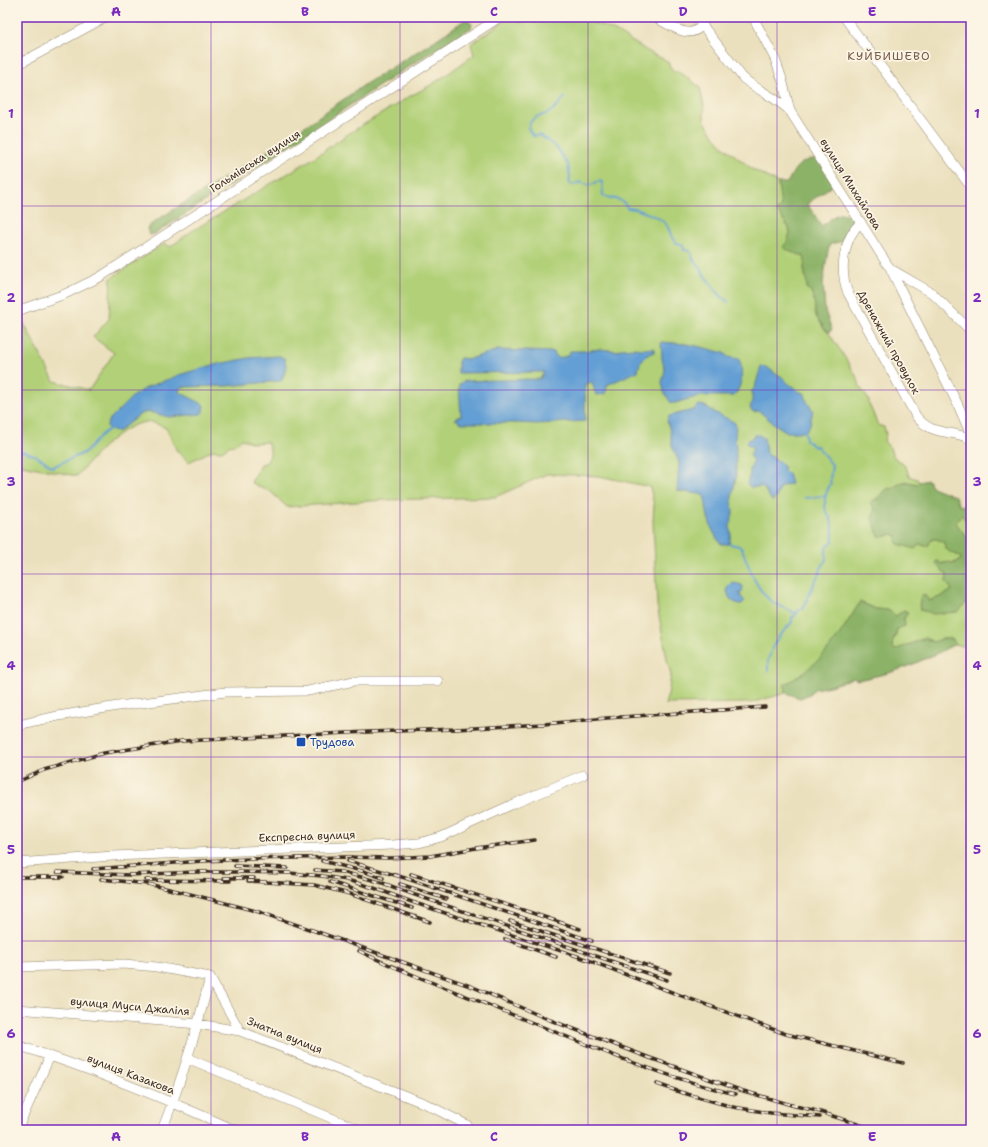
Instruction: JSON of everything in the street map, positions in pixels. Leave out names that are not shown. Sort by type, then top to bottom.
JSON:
[{"type":"street","points":[[17,65],[106,17]]},
{"type":"street","name":"Гольмівська вулиця","points":[[17,311],[65,294],[100,277],[500,17]]},
{"type":"street","points":[[655,17],[687,32],[693,32],[703,26]]},
{"type":"street","points":[[697,17],[744,78],[778,100],[790,111]]},
{"type":"street","name":"вулиця Михайлова","points":[[753,17],[775,59],[790,111],[891,269],[932,293],[971,331]]},
{"type":"street","points":[[844,17],[971,187]]},
{"type":"street","name":"Дренажний провулок","points":[[861,222],[855,229],[845,250],[844,279],[848,293],[916,416],[921,422],[931,428],[971,439]]},
{"type":"street","points":[[891,269],[958,405],[971,435]]},
{"type":"street","points":[[17,728],[23,724],[58,716],[118,706],[226,692],[308,691],[354,681],[438,681]]},
{"type":"street","name":"Експресна вулиця","points":[[17,863],[113,856],[419,843],[441,837],[511,805],[583,775]]},
{"type":"street","points":[[17,967],[124,964],[157,967],[210,977],[198,1024],[173,1102],[162,1130]]},
{"type":"street","name":"Знатна вулиця","points":[[210,977],[240,1031],[426,1104],[466,1127]]},
{"type":"street","name":"вулиця Муси Джаліля","points":[[17,1009],[198,1024],[240,1031]]},
{"type":"street","name":"вулиця Казакова","points":[[17,1045],[135,1087],[173,1102],[235,1130]]},
{"type":"street","points":[[18,1130],[50,1056]]},
{"type":"street","points":[[187,1058],[360,1130]]},
{"type":"green space","points":[[510,17],[522,23],[525,17],[582,17],[595,24],[615,31],[654,55],[667,61],[673,71],[678,71],[700,87],[704,106],[704,120],[723,146],[752,169],[778,183],[784,221],[789,228],[790,233],[787,242],[804,256],[806,261],[804,268],[807,289],[813,297],[816,315],[823,328],[828,332],[858,379],[860,387],[869,400],[869,404],[878,425],[884,427],[886,434],[884,441],[890,448],[892,454],[906,467],[909,476],[917,479],[919,482],[917,484],[905,481],[891,489],[884,491],[875,500],[874,515],[877,532],[884,537],[892,534],[897,536],[898,544],[910,546],[921,544],[928,546],[933,539],[937,539],[944,543],[950,552],[960,556],[961,560],[955,562],[940,564],[937,561],[947,574],[952,590],[933,599],[920,599],[919,605],[920,610],[966,603],[971,600],[971,641],[962,646],[955,644],[953,639],[942,639],[933,642],[925,638],[896,650],[892,648],[892,641],[896,636],[897,629],[908,612],[904,610],[896,616],[888,610],[876,609],[860,602],[838,638],[819,660],[798,678],[785,684],[786,693],[750,703],[665,704],[671,675],[657,605],[653,521],[654,505],[650,487],[599,476],[547,474],[495,497],[383,500],[287,507],[270,491],[251,482],[260,464],[266,463],[269,458],[270,450],[267,442],[254,443],[242,439],[222,451],[213,450],[189,462],[177,451],[166,428],[148,422],[136,424],[117,435],[99,451],[77,476],[17,464],[17,317],[20,316],[54,381],[89,390],[114,353],[93,337],[109,319],[111,278],[165,243],[170,247],[192,231],[312,159],[348,134],[436,82],[474,55],[471,44]]},
{"type":"green space","points":[[466,19],[472,24],[471,28],[417,61],[155,234],[149,235],[147,228],[157,220],[282,142],[367,83]]},
{"type":"green space","points":[[814,159],[818,160],[834,184],[807,204],[822,226],[834,216],[840,214],[849,214],[852,222],[851,231],[845,241],[830,244],[828,251],[823,282],[825,311],[832,330],[828,332],[823,328],[816,315],[813,297],[807,289],[804,256],[791,252],[783,247],[787,242],[790,233],[789,228],[777,211],[781,206],[778,183],[787,183],[800,164]]},
{"type":"green space","points":[[928,480],[932,487],[955,496],[959,505],[963,506],[971,502],[971,521],[967,521],[961,515],[956,523],[971,543],[971,600],[958,612],[934,614],[920,610],[920,600],[923,594],[926,596],[928,601],[940,597],[952,590],[946,582],[947,574],[936,564],[937,561],[939,561],[940,564],[949,562],[953,564],[961,560],[960,556],[950,552],[944,543],[937,539],[933,539],[928,546],[920,544],[915,549],[898,544],[896,542],[897,536],[892,534],[884,537],[879,536],[873,523],[872,517],[875,510],[871,504],[871,501],[877,499],[888,488],[891,489],[901,483],[906,482],[917,484]]},
{"type":"green space","points":[[961,515],[967,521],[971,521],[971,543],[956,523]]},
{"type":"green space","points":[[860,602],[876,609],[888,610],[896,616],[904,610],[908,613],[904,618],[905,626],[897,629],[892,645],[892,648],[895,650],[925,638],[933,642],[942,639],[953,639],[955,644],[909,666],[889,673],[858,680],[853,678],[830,686],[814,689],[810,694],[800,698],[786,693],[785,684],[804,672],[821,657],[835,640]]},
{"type":"water","points":[[661,342],[701,347],[724,353],[728,357],[739,359],[742,373],[737,392],[734,396],[700,396],[671,403],[664,392],[662,382],[665,370],[662,359]]},
{"type":"water","points":[[654,348],[654,352],[641,361],[638,371],[607,385],[606,394],[596,395],[592,382],[585,384],[585,421],[537,424],[462,423],[455,419],[461,416],[459,385],[464,381],[540,379],[544,372],[458,373],[458,362],[460,358],[469,359],[498,350],[554,352],[559,358],[567,356],[570,351],[600,349],[617,351],[621,349]]},
{"type":"water","points":[[279,356],[284,358],[286,364],[285,373],[281,381],[227,386],[181,387],[179,390],[181,393],[203,404],[203,412],[201,414],[169,417],[149,412],[139,415],[117,432],[107,427],[108,421],[133,396],[148,387],[182,374],[213,365],[249,358]]},
{"type":"water","points":[[761,366],[767,367],[781,376],[798,391],[805,394],[807,402],[813,410],[810,425],[805,432],[787,432],[759,411],[753,412],[750,408],[752,402],[752,391],[755,387]]},
{"type":"water","points":[[699,405],[705,406],[734,422],[736,425],[736,477],[732,497],[733,513],[729,544],[721,544],[714,533],[709,521],[704,496],[700,494],[677,491],[679,463],[672,445],[667,421],[669,416],[693,410]]},
{"type":"water","points":[[755,435],[759,435],[764,438],[766,453],[781,463],[785,472],[788,473],[791,484],[780,487],[778,494],[776,495],[777,497],[772,501],[763,487],[750,487],[747,483],[750,468],[753,462],[750,455],[753,448],[746,443],[748,439],[750,440]]},
{"type":"water","points":[[734,583],[742,585],[743,587],[742,593],[740,592],[740,594],[745,601],[742,604],[735,603],[728,594],[727,588]]},
{"type":"waterway","points":[[564,98],[550,112],[532,120],[528,128],[533,136],[540,135],[557,148],[568,165],[570,183],[572,185],[581,182],[586,185],[590,185],[599,181],[602,182],[603,196],[617,199],[623,202],[627,208],[648,213],[663,221],[668,227],[675,242],[683,245],[684,250],[690,251],[694,261],[701,267],[703,274],[720,295],[728,302]]},
{"type":"waterway","points":[[17,450],[36,456],[52,467],[86,452],[102,434],[110,428]]},
{"type":"waterway","points":[[768,671],[768,660],[773,646],[792,622],[792,617],[795,616],[805,604],[808,595],[811,594],[810,592],[826,559],[826,548],[833,541],[832,522],[826,511],[825,503],[826,493],[831,483],[832,465],[817,446],[815,447],[806,440],[805,432]]},
{"type":"waterway","points":[[805,498],[825,496]]},
{"type":"waterway","points":[[730,544],[739,546],[742,549],[754,578],[763,593],[774,603],[797,614]]},
{"type":"railway","points":[[17,782],[44,770],[104,753],[182,741],[544,724],[765,707]]},
{"type":"railway","points":[[93,869],[249,859],[346,857],[389,858],[430,856],[535,840]]},
{"type":"railway","points":[[322,861],[366,872],[383,878]]},
{"type":"railway","points":[[348,861],[405,878],[592,941]]},
{"type":"railway","points":[[235,866],[287,868]]},
{"type":"railway","points":[[315,870],[342,872],[380,882],[667,980]]},
{"type":"railway","points":[[57,872],[129,875],[196,872],[289,873],[347,880],[580,957],[786,1034],[903,1063]]},
{"type":"railway","points":[[411,874],[580,929]]},
{"type":"railway","points":[[17,877],[63,877]]},
{"type":"railway","points":[[224,878],[254,878]]},
{"type":"railway","points":[[101,879],[148,884],[256,911],[473,987],[550,1020],[650,1058],[740,1090],[795,1106]]},
{"type":"railway","points":[[146,880],[230,881]]},
{"type":"railway","points":[[248,881],[314,885],[350,894],[430,922]]},
{"type":"railway","points":[[330,882],[412,908]]},
{"type":"railway","points":[[400,884],[446,899]]},
{"type":"railway","points":[[510,921],[670,973]]},
{"type":"railway","points":[[505,939],[556,957]]},
{"type":"railway","points":[[359,951],[408,973],[623,1059],[693,1083],[736,1094]]},
{"type":"railway","points":[[657,1084],[733,1107],[771,1113],[820,1117]]},
{"type":"railway","points":[[791,1105],[817,1111],[876,1130]]},
{"type":"place","name":"Трудова","points":[[301,742]]},
{"type":"district","name":"КУЙБИШЕВО","points":[[889,56]]}]
